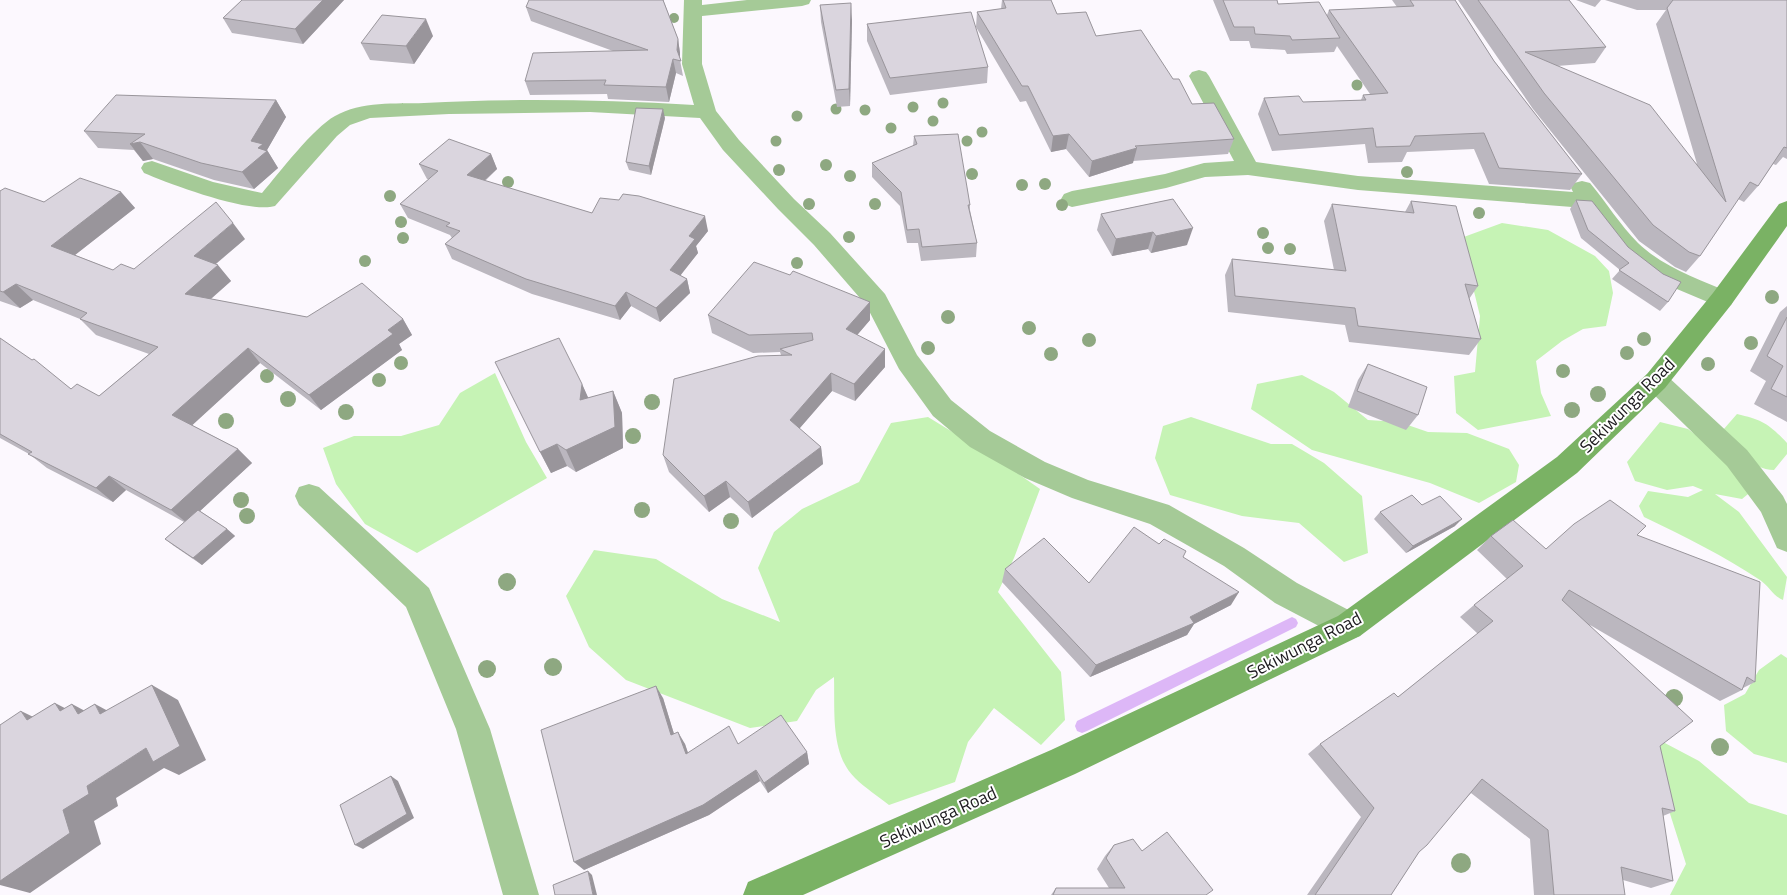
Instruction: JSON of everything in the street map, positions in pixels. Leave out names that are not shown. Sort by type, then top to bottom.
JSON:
[{"type":"main road","name":"Sekiwunga Road","points":[[761,895],[1071,758],[1349,626],[1568,465],[1656,381],[1722,299],[1787,209]]},
{"type":"street","points":[[802,0],[694,5],[692,64],[706,112],[731,145],[786,204],[822,239],[876,300],[908,362],[942,408],[980,440],[1036,470],[1082,490],[1159,514],[1234,557],[1286,593],[1349,626]]},
{"type":"street","points":[[1198,76],[1248,168]]},
{"type":"street","points":[[152,168],[198,185],[241,197],[266,201],[329,131],[343,120],[368,112],[448,108],[590,106],[706,112]]},
{"type":"street","points":[[1072,199],[1166,182],[1204,170],[1248,168],[1358,183],[1593,201]]},
{"type":"street","points":[[1570,173],[1630,248],[1649,265],[1666,275],[1722,299]]},
{"type":"street","points":[[1656,381],[1736,458],[1773,505],[1787,539]]},
{"type":"street","points":[[310,496],[418,598],[473,730],[521,895]]},
{"type":"green space","points":[[1502,223],[1548,230],[1595,256],[1609,271],[1613,293],[1606,326],[1583,329],[1562,341],[1536,361],[1541,393],[1551,416],[1478,430],[1456,413],[1454,376],[1475,372],[1480,316],[1461,238]]},
{"type":"green space","points":[[495,373],[526,442],[547,478],[417,553],[365,524],[336,484],[323,448],[354,436],[401,436],[439,425],[460,393]]},
{"type":"green space","points":[[1302,375],[1334,392],[1368,420],[1399,422],[1428,432],[1467,433],[1509,449],[1519,465],[1516,482],[1479,503],[1430,483],[1312,450],[1251,409],[1257,384]]},
{"type":"green space","points":[[1737,414],[1753,418],[1765,424],[1787,443],[1787,454],[1774,470],[1766,469],[1751,462],[1723,430]]},
{"type":"green space","points":[[928,417],[1000,461],[1040,489],[1014,558],[998,592],[1061,672],[1065,720],[1041,745],[994,708],[968,742],[955,782],[889,805],[855,778],[841,757],[834,717],[834,677],[816,690],[797,721],[750,728],[626,680],[589,647],[566,596],[594,550],[656,559],[722,599],[780,622],[758,568],[774,532],[802,509],[859,482],[891,423]]},
{"type":"green space","points":[[1191,417],[1271,444],[1292,444],[1324,463],[1362,496],[1368,553],[1344,562],[1299,523],[1242,516],[1170,495],[1155,458],[1163,426]]},
{"type":"green space","points":[[1660,422],[1688,429],[1728,459],[1753,490],[1742,499],[1715,494],[1739,512],[1787,577],[1783,600],[1776,596],[1760,580],[1732,563],[1644,517],[1639,506],[1648,491],[1688,497],[1703,490],[1693,486],[1667,490],[1635,481],[1627,462]]},
{"type":"green space","points":[[1781,654],[1787,658],[1787,763],[1754,754],[1726,731],[1724,705],[1745,694],[1759,670]]},
{"type":"green space","points":[[1644,732],[1699,761],[1749,803],[1787,815],[1787,895],[1670,895],[1686,864]]},
{"type":"building","points":[[242,0],[323,0],[295,29],[223,18]]},
{"type":"building","points":[[529,0],[663,0],[678,39],[677,50],[681,61],[673,59],[666,87],[604,85],[606,80],[525,81],[533,53],[648,50],[526,7]]},
{"type":"building","points":[[1003,0],[1051,0],[1057,14],[1086,12],[1096,36],[1141,30],[1173,79],[1179,79],[1192,104],[1214,103],[1234,139],[1135,146],[1137,148],[1092,161],[1069,134],[1053,136],[1028,86],[1022,86],[977,12],[1006,8]]},
{"type":"building","points":[[1223,0],[1277,0],[1278,4],[1319,2],[1340,38],[1292,40],[1290,36],[1255,34],[1254,27],[1234,27]]},
{"type":"building","points":[[1410,0],[1455,0],[1494,61],[1582,174],[1499,168],[1484,133],[1415,136],[1410,146],[1376,147],[1373,128],[1279,135],[1264,98],[1299,96],[1303,102],[1366,100],[1363,95],[1388,93],[1329,10],[1414,6]]},
{"type":"building","points":[[1478,0],[1569,0],[1606,47],[1525,52],[1650,105],[1726,202],[1667,8],[1673,0],[1787,0],[1787,148],[1784,147],[1758,186],[1750,182],[1700,256],[1689,252],[1653,225],[1544,93]]},
{"type":"building","points":[[851,3],[849,89],[836,90],[820,5]]},
{"type":"building","points":[[971,12],[988,67],[890,78],[867,24]]},
{"type":"building","points":[[382,15],[426,19],[406,46],[361,43]]},
{"type":"building","points":[[116,95],[276,100],[251,141],[263,144],[258,148],[267,151],[242,172],[201,163],[140,142],[130,144],[145,134],[84,131]]},
{"type":"building","points":[[636,108],[663,109],[649,166],[626,162]]},
{"type":"building","points":[[958,134],[970,205],[968,205],[977,243],[922,247],[919,229],[907,230],[901,192],[872,163],[917,144],[914,136]]},
{"type":"building","points":[[449,139],[491,154],[467,175],[592,213],[600,198],[619,200],[623,194],[639,196],[705,216],[689,236],[695,239],[670,270],[687,279],[656,308],[626,292],[615,306],[526,279],[445,244],[460,231],[446,226],[450,223],[400,204],[438,171],[419,164]]},
{"type":"building","points":[[80,178],[121,192],[51,246],[113,270],[121,264],[134,269],[216,202],[233,223],[194,256],[218,265],[185,294],[307,317],[362,283],[403,319],[388,330],[393,334],[309,395],[248,348],[172,415],[238,449],[171,510],[109,476],[96,488],[28,454],[32,452],[0,434],[0,338],[32,360],[34,359],[71,389],[77,384],[99,396],[158,347],[80,319],[87,313],[16,284],[3,292],[0,291],[0,191],[5,188],[44,202]]},
{"type":"building","points":[[1173,199],[1193,228],[1156,236],[1153,232],[1116,239],[1101,214]]},
{"type":"building","points":[[1576,200],[1592,201],[1628,247],[1663,274],[1681,282],[1668,302],[1619,270],[1629,263],[1588,230]]},
{"type":"building","points":[[1411,201],[1456,206],[1478,286],[1465,284],[1481,339],[1358,326],[1355,308],[1235,296],[1232,259],[1346,271],[1332,204],[1414,213]]},
{"type":"building","points":[[754,262],[790,275],[793,271],[870,302],[846,329],[885,349],[854,384],[831,373],[790,420],[821,447],[748,502],[726,481],[704,496],[663,455],[674,379],[758,356],[792,355],[780,349],[813,340],[812,333],[749,335],[708,315]]},
{"type":"building","points":[[1787,317],[1787,397],[1771,389],[1783,366],[1767,356]]},
{"type":"building","points":[[559,338],[582,384],[580,400],[613,391],[615,427],[566,450],[557,444],[540,452],[495,362]]},
{"type":"building","points":[[1368,364],[1427,387],[1418,415],[1357,391]]},
{"type":"building","points":[[1412,495],[1422,505],[1440,496],[1462,519],[1413,546],[1380,512]]},
{"type":"building","points":[[1610,500],[1646,526],[1637,535],[1760,582],[1755,682],[1747,677],[1742,690],[1569,590],[1562,600],[1693,721],[1660,746],[1675,811],[1662,808],[1673,881],[1621,867],[1625,895],[1554,895],[1548,830],[1482,779],[1419,852],[1391,895],[1315,895],[1374,808],[1320,744],[1394,693],[1398,697],[1493,621],[1474,605],[1523,566],[1491,536],[1513,520],[1546,549],[1574,524]]},
{"type":"building","points":[[198,510],[227,529],[193,558],[165,539]]},
{"type":"building","points":[[1134,527],[1159,544],[1164,539],[1186,551],[1183,557],[1239,592],[1190,617],[1194,623],[1096,665],[1005,569],[1044,538],[1089,583]]},
{"type":"building","points":[[152,685],[180,746],[153,762],[146,748],[87,786],[89,794],[63,810],[70,833],[0,881],[0,725],[21,711],[27,720],[55,703],[60,711],[72,704],[78,714],[95,704],[100,714]]},
{"type":"building","points":[[656,686],[671,735],[678,732],[686,754],[729,726],[738,744],[781,715],[807,752],[764,783],[756,770],[703,805],[574,862],[541,730]]},
{"type":"building","points":[[391,776],[407,814],[355,845],[340,805]]},
{"type":"building","points":[[1167,832],[1213,890],[1206,895],[1053,895],[1056,888],[1125,888],[1106,858],[1114,845],[1133,839],[1142,851]]},
{"type":"building","points":[[588,871],[593,895],[555,895],[553,885]]},
{"type":"waterway","points":[[1082,726],[1292,623]]}]
